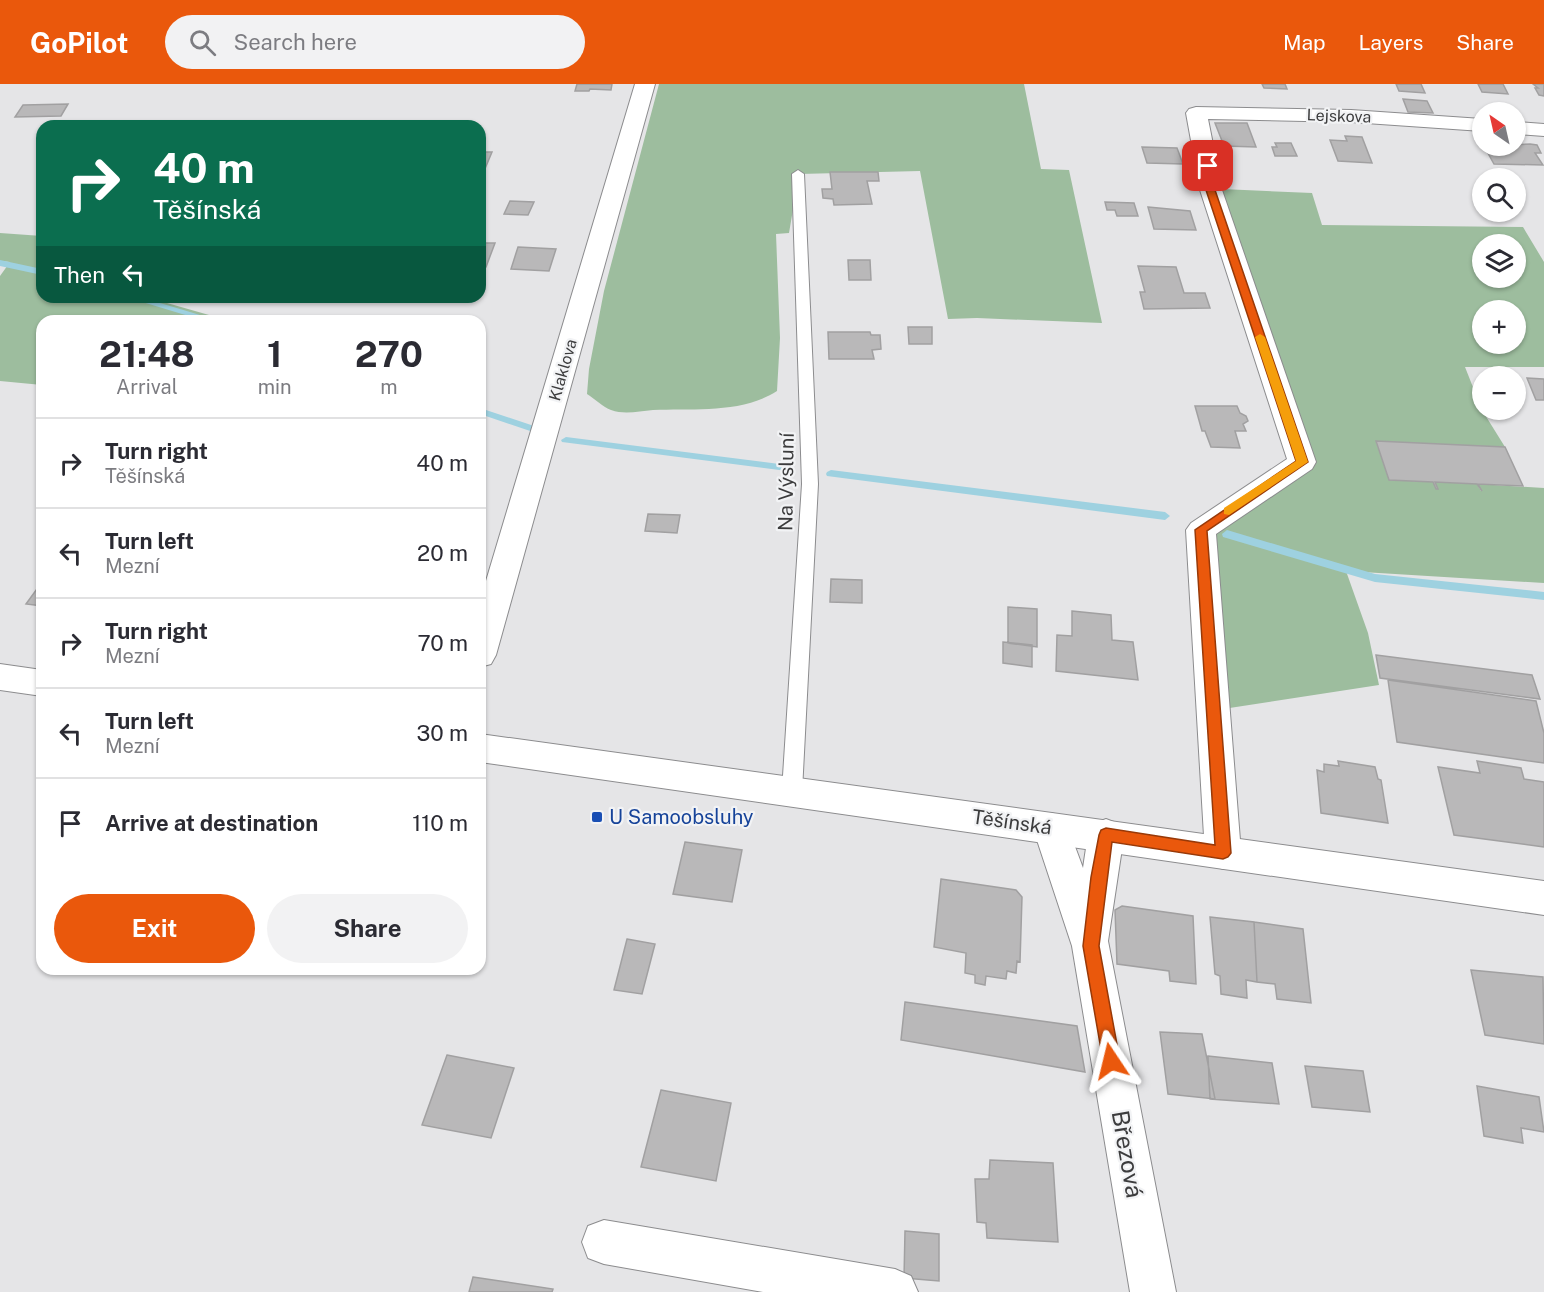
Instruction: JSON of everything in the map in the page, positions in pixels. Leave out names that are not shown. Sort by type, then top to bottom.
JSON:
[{"type":"street","name":"Klaklova","points":[[486,634],[645,84]]},
{"type":"street","name":"Lejskova","points":[[1223,853],[1201,530],[1302,462],[1210,190],[1208,166],[1196,113],[1351,116],[1472,124]]},
{"type":"street","points":[[1526,129],[1544,130]]},
{"type":"street","points":[[0,677],[36,682]]},
{"type":"street","name":"Těšínská","points":[[486,749],[1544,898]]},
{"type":"street","name":"Březová","points":[[1051,828],[1091,946],[1153,1292]]},
{"type":"street","name":"Březová","points":[[1091,946],[1098,877],[1106,835]]},
{"type":"street","points":[[604,1242],[895,1292]]},
{"type":"lane","name":"Na Výsluní","points":[[792,791],[810,484],[798,174]]},
{"type":"green space","points":[[659,84],[1024,84],[1041,169],[1069,170],[1102,323],[948,319],[920,171],[799,174],[789,233],[776,234],[780,338],[777,391],[763,398],[732,407],[627,412],[608,409],[587,394],[589,369],[604,291]]},
{"type":"green space","points":[[1222,189],[1312,193],[1322,225],[1523,227],[1544,262],[1544,367],[1465,367],[1472,385],[1472,420],[1488,420],[1505,447],[1376,442],[1390,480],[1433,482],[1436,489],[1435,482],[1477,484],[1481,491],[1478,484],[1544,488],[1544,583],[1346,571],[1368,633],[1379,685],[1223,709],[1211,526],[1311,464]]},
{"type":"green space","points":[[0,233],[36,236],[36,303],[167,303],[209,315],[36,315],[36,384],[0,381],[0,276],[10,262],[0,261]]},
{"type":"building","points":[[577,84],[612,84],[611,90],[575,91]]},
{"type":"building","points":[[1262,84],[1285,84],[1287,89],[1264,88]]},
{"type":"building","points":[[1396,84],[1421,84],[1425,93],[1399,91]]},
{"type":"building","points":[[1478,84],[1503,84],[1508,94],[1482,92]]},
{"type":"building","points":[[1533,84],[1544,84],[1544,96],[1539,95],[1535,88],[1538,88]]},
{"type":"building","points":[[1403,99],[1427,101],[1433,113],[1408,112]]},
{"type":"building","points":[[68,104],[61,116],[15,117],[23,105]]},
{"type":"building","points":[[1215,123],[1247,123],[1256,147],[1224,146]]},
{"type":"building","points":[[1345,136],[1362,137],[1372,163],[1338,161],[1330,140],[1347,141]]},
{"type":"building","points":[[1275,143],[1291,143],[1297,156],[1275,156],[1272,147],[1277,147]]},
{"type":"building","points":[[1526,144],[1537,145],[1541,153],[1535,153],[1543,165],[1494,164],[1490,156],[1526,156]]},
{"type":"building","points":[[1142,147],[1177,148],[1183,164],[1147,163]]},
{"type":"building","points":[[486,152],[492,152],[486,166]]},
{"type":"building","points":[[830,172],[878,172],[879,181],[867,181],[872,204],[834,205],[833,199],[823,198],[822,189],[832,189]]},
{"type":"building","points":[[510,201],[534,202],[528,215],[504,214]]},
{"type":"building","points":[[1105,202],[1134,203],[1138,216],[1117,216],[1115,210],[1107,210]]},
{"type":"building","points":[[1148,207],[1190,211],[1196,230],[1154,229]]},
{"type":"building","points":[[486,243],[495,243],[486,267]]},
{"type":"building","points":[[518,247],[556,249],[549,271],[511,269]]},
{"type":"building","points":[[848,260],[870,260],[871,280],[849,280]]},
{"type":"building","points":[[1138,266],[1176,267],[1184,293],[1205,293],[1210,308],[1144,309],[1140,292],[1145,292]]},
{"type":"building","points":[[908,327],[932,327],[932,344],[909,344]]},
{"type":"building","points":[[828,332],[870,332],[871,335],[880,335],[881,349],[872,350],[874,359],[829,359]]},
{"type":"building","points":[[1527,378],[1544,379],[1544,400],[1536,400]]},
{"type":"building","points":[[1195,406],[1237,406],[1248,421],[1243,424],[1246,431],[1235,431],[1240,448],[1211,447],[1205,431],[1202,431]]},
{"type":"building","points":[[1376,441],[1505,447],[1523,486],[1478,484],[1482,491],[1477,484],[1435,482],[1438,489],[1436,489],[1433,482],[1389,480]]},
{"type":"building","points":[[648,514],[680,515],[677,533],[645,531]]},
{"type":"building","points":[[831,579],[862,580],[862,603],[830,602]]},
{"type":"building","points":[[36,590],[36,605],[26,604]]},
{"type":"building","points":[[1008,607],[1037,609],[1037,647],[1008,643]]},
{"type":"building","points":[[1072,611],[1111,615],[1112,640],[1133,642],[1138,680],[1056,671],[1057,635],[1072,636]]},
{"type":"building","points":[[1003,642],[1032,645],[1032,667],[1003,663]]},
{"type":"building","points":[[1376,655],[1532,675],[1540,699],[1380,678]]},
{"type":"building","points":[[1388,680],[1536,701],[1544,733],[1544,763],[1397,742]]},
{"type":"building","points":[[1338,761],[1375,767],[1378,779],[1381,780],[1388,823],[1321,813],[1317,770],[1324,772],[1324,764],[1339,766]]},
{"type":"building","points":[[1477,761],[1521,768],[1524,779],[1544,782],[1544,847],[1454,835],[1438,767],[1480,773]]},
{"type":"building","points":[[685,842],[742,850],[732,902],[673,894]]},
{"type":"building","points":[[941,879],[1016,890],[1022,897],[1020,962],[1017,961],[1016,973],[1007,971],[1006,979],[986,976],[985,985],[975,983],[975,975],[965,973],[966,953],[934,947]]},
{"type":"building","points":[[1122,906],[1193,916],[1196,984],[1170,981],[1169,971],[1117,964],[1115,910]]},
{"type":"building","points":[[1210,917],[1254,922],[1257,982],[1246,980],[1247,998],[1221,994],[1220,976],[1215,974]]},
{"type":"building","points":[[1254,922],[1303,929],[1311,1003],[1277,999],[1275,984],[1257,982]]},
{"type":"building","points":[[627,939],[655,944],[642,994],[614,990]]},
{"type":"building","points":[[1471,970],[1543,977],[1544,1044],[1485,1035]]},
{"type":"building","points":[[905,1002],[1077,1026],[1085,1072],[901,1040]]},
{"type":"building","points":[[1160,1032],[1202,1034],[1215,1099],[1168,1094]]},
{"type":"building","points":[[447,1055],[514,1068],[491,1138],[422,1125]]},
{"type":"building","points":[[1208,1056],[1272,1063],[1279,1104],[1210,1099]]},
{"type":"building","points":[[1305,1066],[1363,1071],[1370,1112],[1312,1107]]},
{"type":"building","points":[[1477,1086],[1539,1097],[1544,1132],[1521,1128],[1523,1143],[1484,1136]]},
{"type":"building","points":[[661,1090],[731,1103],[716,1181],[641,1167]]},
{"type":"building","points":[[990,1160],[1053,1163],[1058,1242],[987,1238],[986,1223],[977,1222],[975,1179],[989,1179]]},
{"type":"building","points":[[905,1231],[939,1234],[939,1281],[904,1278]]},
{"type":"building","points":[[473,1277],[553,1289],[552,1292],[469,1292]]},
{"type":"waterway","points":[[0,263],[36,271]]},
{"type":"waterway","points":[[151,303],[194,315]]},
{"type":"waterway","points":[[486,413],[539,431]]},
{"type":"waterway","points":[[566,440],[787,468]]},
{"type":"waterway","points":[[831,474],[1165,516]]},
{"type":"waterway","points":[[1227,534],[1375,578],[1544,596]]},
{"type":"slow traffic","points":[[1229,511],[1302,462],[1260,337]]},
{"type":"place","name":"U Samoobsluhy","points":[[597,817]]},
{"type":"route","points":[[1111,1061],[1091,946],[1098,877],[1106,835],[1223,853],[1201,530],[1302,462],[1210,190],[1208,166]]}]
